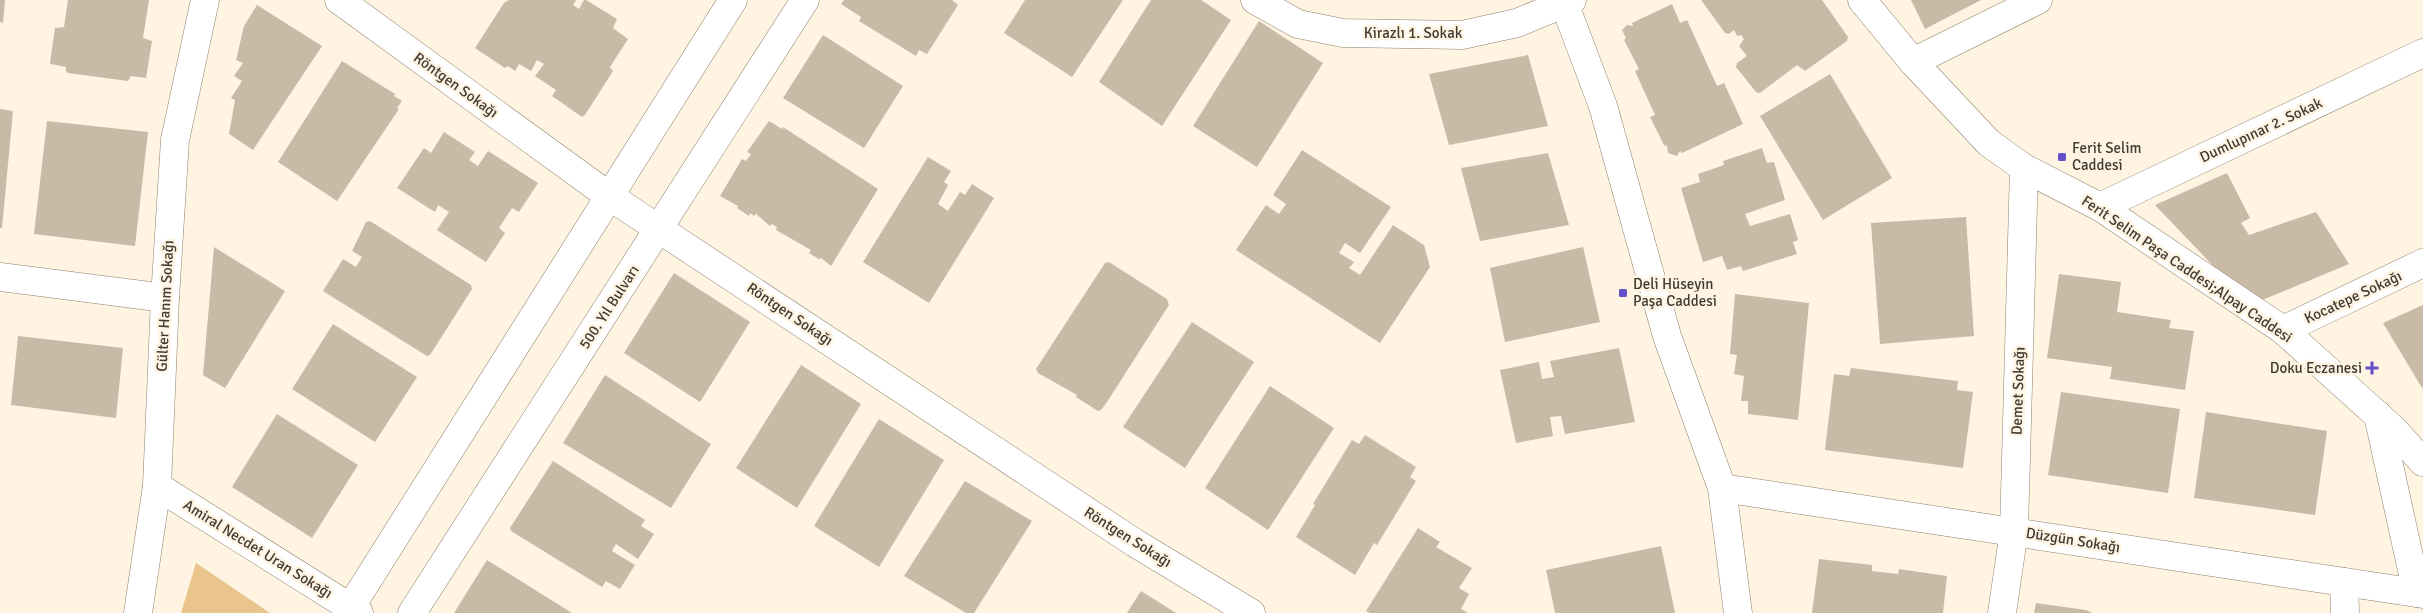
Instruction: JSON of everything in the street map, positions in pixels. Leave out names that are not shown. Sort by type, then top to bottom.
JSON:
[{"type":"street","name":"Gülter Hanım Sokağı","points":[[138,613],[157,486],[165,298],[175,140],[205,0]]},
{"type":"street","name":"Röntgen Sokağı","points":[[339,0],[610,196],[1135,543],[1251,613]]},
{"type":"street","points":[[354,610],[733,0]]},
{"type":"street","name":"500. Yıl Bulvarı","points":[[412,613],[805,0]]},
{"type":"street","name":"Kirazlı 1. Sokak","points":[[1255,0],[1298,24],[1334,31],[1443,35],[1462,35],[1517,23],[1566,1]]},
{"type":"street","name":"Ferit Selim Paşa Caddesi;Alpay Caddesi","points":[[1862,0],[1913,62],[1989,143],[2024,168],[2100,207],[2282,330],[2378,415],[2423,462]]},
{"type":"street","points":[[1913,62],[2038,0]]},
{"type":"street","points":[[1566,1],[1603,106],[1667,336],[1722,488],[1738,613]]},
{"type":"street","name":"Dumlupınar 2. Sokak","points":[[2100,207],[2423,53]]},
{"type":"street","name":"Demet Sokağı","points":[[2002,613],[2014,531],[2024,168]]},
{"type":"street","name":"Kocatepe Sokağı","points":[[2282,330],[2423,263]]},
{"type":"street","points":[[0,277],[165,298]]},
{"type":"street","points":[[2378,415],[2420,594]]},
{"type":"street","name":"Amiral Necdet Uran Sokağı","points":[[157,486],[354,610]]},
{"type":"street","name":"Düzgün Sokağı","points":[[1722,488],[2420,594]]},
{"type":"street","points":[[2344,582],[2345,613]]},
{"type":"shaded area","points":[[196,563],[270,613],[181,613]]},
{"type":"building","points":[[0,0],[5,0],[3,23],[0,22]]},
{"type":"building","points":[[68,0],[149,0],[143,38],[152,41],[146,78],[131,76],[128,81],[68,73],[66,67],[50,63],[55,28],[64,27]]},
{"type":"building","points":[[509,0],[576,0],[573,5],[579,9],[584,0],[586,0],[617,19],[613,28],[628,39],[610,67],[613,71],[582,117],[552,96],[556,90],[535,76],[544,64],[537,60],[531,71],[519,64],[515,71],[508,66],[505,68],[475,48],[504,3]]},
{"type":"building","points":[[844,0],[952,0],[958,5],[927,54],[919,50],[916,56],[859,21],[861,17],[841,4]]},
{"type":"building","points":[[1025,0],[1123,0],[1072,77],[1004,33]]},
{"type":"building","points":[[1151,0],[1201,0],[1231,20],[1162,126],[1099,82]]},
{"type":"building","points":[[1701,0],[1822,0],[1848,37],[1847,41],[1805,71],[1797,65],[1760,93],[1756,92],[1736,67],[1737,63],[1747,56],[1739,46],[1744,39],[1741,35],[1737,36],[1734,30],[1729,34],[1725,33]]},
{"type":"building","points":[[1911,0],[1981,0],[1925,29]]},
{"type":"building","points":[[1672,4],[1680,23],[1687,20],[1717,86],[1724,83],[1743,124],[1682,153],[1680,151],[1677,156],[1668,153],[1667,146],[1664,145],[1650,117],[1655,115],[1635,71],[1639,69],[1624,40],[1626,38],[1622,30],[1627,25],[1633,26],[1632,23]]},
{"type":"building","points":[[257,5],[322,46],[253,150],[229,134],[235,100],[231,98],[242,81],[234,76],[243,63],[236,60],[244,26]]},
{"type":"building","points":[[1259,21],[1323,63],[1257,167],[1193,126]]},
{"type":"building","points":[[823,35],[903,86],[864,148],[783,98]]},
{"type":"building","points":[[1528,55],[1548,126],[1449,145],[1429,74]]},
{"type":"building","points":[[342,61],[395,94],[394,96],[402,101],[397,108],[399,109],[337,201],[278,162]]},
{"type":"building","points":[[1830,74],[1892,178],[1823,220],[1760,116]]},
{"type":"building","points":[[0,109],[13,111],[2,228],[0,228]]},
{"type":"building","points":[[47,121],[148,132],[135,246],[34,234]]},
{"type":"building","points":[[769,121],[782,129],[783,127],[878,189],[831,266],[821,258],[819,259],[809,253],[811,250],[776,230],[777,227],[772,224],[770,226],[756,214],[754,216],[750,213],[749,216],[737,208],[738,206],[720,196],[742,159],[746,161],[751,154],[747,152]]},
{"type":"building","points":[[444,132],[475,152],[469,160],[478,166],[488,151],[538,183],[519,212],[512,208],[499,228],[505,233],[486,262],[437,230],[449,212],[438,205],[435,212],[397,188],[424,148],[431,153]]},
{"type":"building","points":[[1762,148],[1767,163],[1774,162],[1785,200],[1745,214],[1750,226],[1790,214],[1798,240],[1793,242],[1797,254],[1743,271],[1741,266],[1727,270],[1722,256],[1703,262],[1681,188],[1700,182],[1698,174],[1724,165],[1723,161]]},
{"type":"building","points":[[1302,150],[1391,207],[1360,253],[1345,243],[1339,253],[1354,262],[1349,268],[1360,275],[1393,225],[1424,245],[1430,267],[1380,343],[1236,250],[1266,205],[1279,214],[1286,204],[1273,195]]},
{"type":"building","points":[[1548,153],[1569,225],[1480,241],[1461,168]]},
{"type":"building","points":[[928,157],[951,171],[944,182],[948,185],[938,204],[948,211],[960,192],[965,195],[972,184],[994,198],[929,303],[863,262]]},
{"type":"building","points":[[2227,173],[2250,218],[2241,223],[2249,235],[2316,212],[2349,264],[2260,301],[2242,296],[2155,205]]},
{"type":"building","points":[[1966,217],[1974,336],[1880,344],[1871,223]]},
{"type":"building","points":[[370,221],[471,285],[472,289],[430,355],[427,356],[323,291],[343,259],[356,267],[362,257],[352,251],[366,222]]},
{"type":"building","points":[[214,247],[285,291],[225,388],[203,375]]},
{"type":"building","points":[[1583,247],[1600,322],[1505,342],[1490,268]]},
{"type":"building","points":[[1109,262],[1167,299],[1169,305],[1109,399],[1102,409],[1098,411],[1076,397],[1077,395],[1038,373],[1036,369],[1105,263]]},
{"type":"building","points":[[674,273],[750,322],[700,402],[624,353]]},
{"type":"building","points":[[2059,274],[2121,282],[2117,312],[2171,320],[2169,328],[2194,331],[2185,390],[2110,379],[2112,367],[2047,358]]},
{"type":"building","points":[[1735,294],[1809,303],[1798,420],[1748,414],[1748,401],[1741,401],[1744,376],[1734,374],[1737,355],[1730,354]]},
{"type":"building","points":[[2423,305],[2423,387],[2422,388],[2383,323]]},
{"type":"building","points":[[1192,322],[1254,362],[1185,468],[1123,427]]},
{"type":"building","points":[[333,324],[417,377],[375,442],[292,389]]},
{"type":"building","points":[[18,336],[123,348],[116,418],[11,405]]},
{"type":"building","points":[[1619,348],[1635,422],[1565,434],[1561,416],[1550,417],[1553,436],[1516,443],[1500,370],[1539,362],[1542,379],[1554,377],[1550,361]]},
{"type":"building","points":[[801,365],[861,404],[797,508],[736,468]]},
{"type":"building","points":[[1851,368],[1958,381],[1957,390],[1973,392],[1963,468],[1825,450],[1834,374],[1849,376]]},
{"type":"building","points":[[605,375],[711,444],[671,508],[563,443]]},
{"type":"building","points":[[1270,386],[1334,428],[1268,530],[1205,488]]},
{"type":"building","points":[[2061,392],[2180,409],[2168,493],[2048,475]]},
{"type":"building","points":[[2206,412],[2327,431],[2315,515],[2194,498]]},
{"type":"building","points":[[277,414],[358,465],[312,538],[232,487]]},
{"type":"building","points":[[879,419],[944,460],[879,567],[814,526]]},
{"type":"building","points":[[1365,435],[1416,467],[1410,477],[1416,481],[1377,545],[1374,543],[1355,575],[1296,537],[1315,505],[1313,504],[1352,440],[1359,444]]},
{"type":"building","points":[[553,461],[645,520],[641,526],[654,534],[638,559],[616,544],[612,551],[635,565],[620,589],[606,581],[602,587],[511,531],[510,528]]},
{"type":"building","points":[[965,481],[1032,521],[974,613],[966,613],[904,576]]},
{"type":"building","points":[[1418,528],[1440,542],[1436,547],[1472,568],[1459,588],[1469,594],[1461,609],[1468,613],[1370,613],[1366,611]]},
{"type":"building","points":[[1661,546],[1675,613],[1555,613],[1546,570]]},
{"type":"building","points":[[1819,559],[1872,565],[1872,571],[1898,574],[1899,569],[1947,576],[1943,613],[1812,613]]},
{"type":"building","points":[[487,560],[572,613],[454,613]]},
{"type":"building","points":[[1141,591],[1176,613],[1127,613]]},
{"type":"building","points":[[2036,603],[2086,610],[2092,613],[2034,613]]},
{"type":"place","name":"Ferit Selim Caddesi","points":[[2062,157]]},
{"type":"place","name":"Deli Hüseyin Paşa Caddesi","points":[[1623,293]]},
{"type":"place","name":"Doku Eczanesi","points":[[2372,368]]}]
